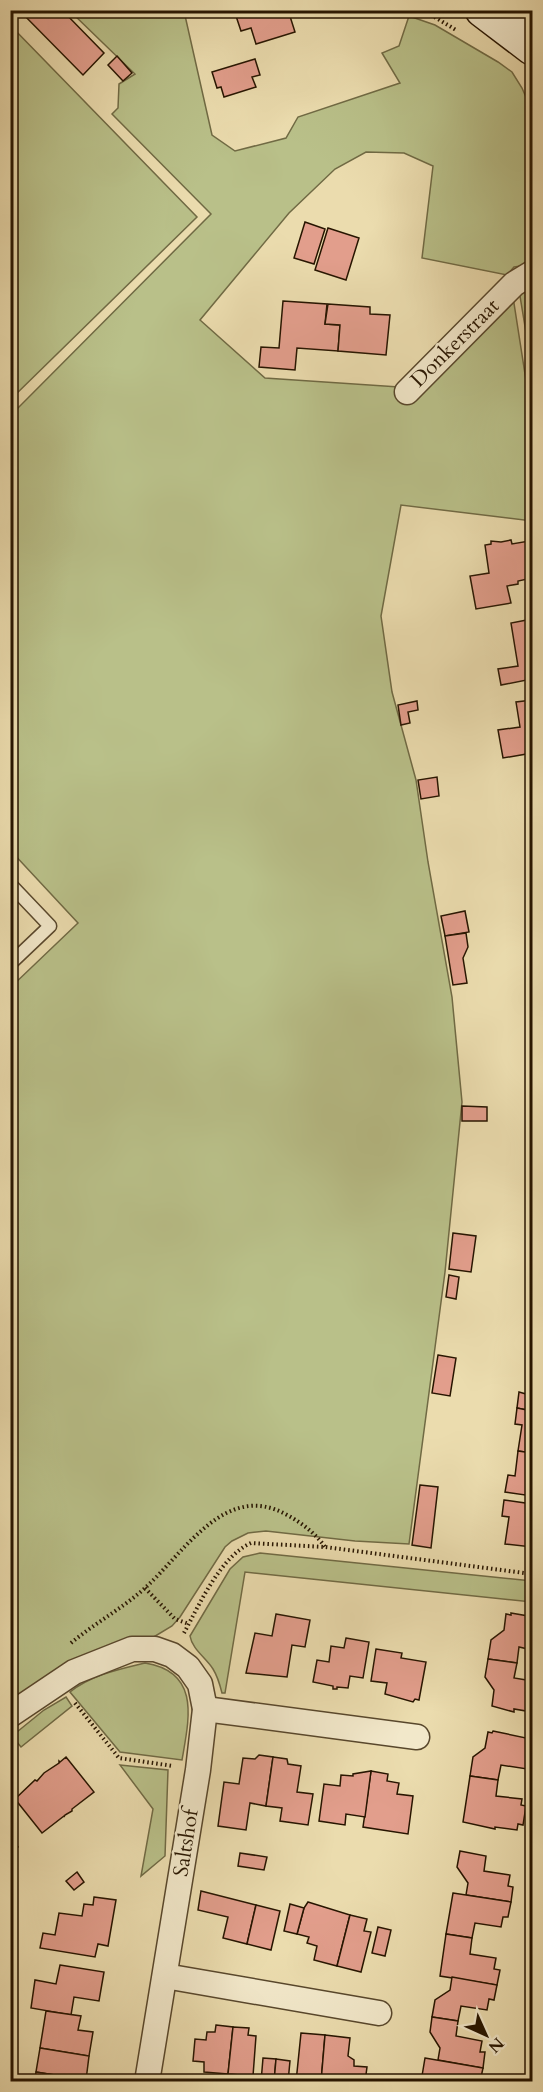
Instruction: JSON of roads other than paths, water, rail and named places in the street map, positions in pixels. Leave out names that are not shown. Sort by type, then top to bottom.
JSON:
[{"type":"street","points":[[482,10],[532,48]]},
{"type":"street","points":[[522,10],[532,15]]},
{"type":"street","name":"Donkerstraat","points":[[407,392],[514,284],[532,273]]},
{"type":"street","name":"Saltshof","points":[[10,1715],[58,1682],[100,1661],[132,1649],[155,1649],[172,1654],[195,1675],[200,1684],[205,1709],[198,1770],[147,2082]]},
{"type":"street","points":[[205,1709],[417,1737]]},
{"type":"street","points":[[165,1976],[379,2013]]},
{"type":"lane","points":[[10,884],[50,926],[10,964]]}]
